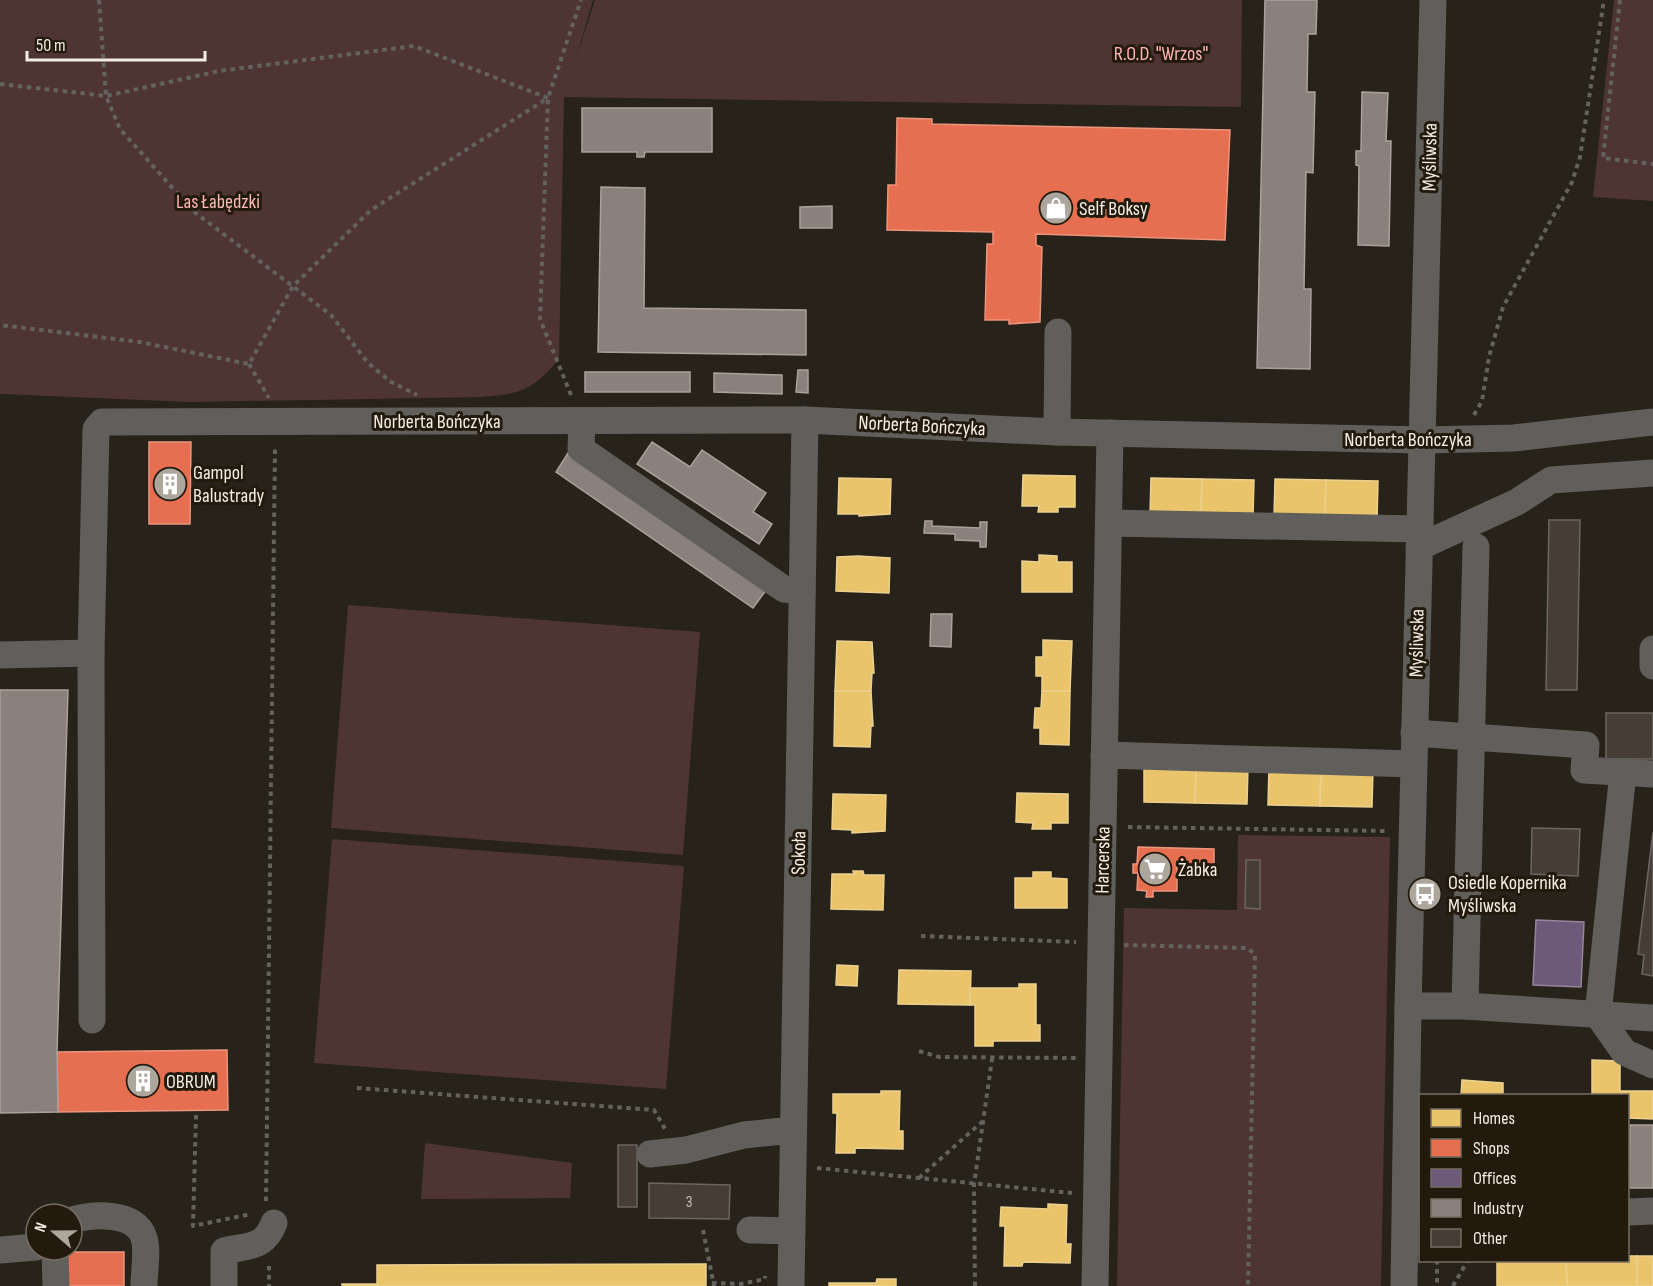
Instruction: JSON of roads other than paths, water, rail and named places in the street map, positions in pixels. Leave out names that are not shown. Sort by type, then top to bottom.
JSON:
[{"type":"street","name":"Myśliwska","points":[[1404,1286],[1412,1216],[1407,1006],[1433,0]]},
{"type":"street","points":[[1057,432],[1058,332]]},
{"type":"street","name":"Norberta Bończyka","points":[[92,1020],[91,653],[96,429],[102,422],[805,420],[1057,432],[1423,440],[1514,438],[1653,422]]},
{"type":"street","name":"Sokoła","points":[[791,1286],[805,420]]},
{"type":"street","points":[[582,422],[581,449],[784,589],[802,591]]},
{"type":"street","name":"Harcerska","points":[[1095,1286],[1110,433]]},
{"type":"street","points":[[1109,523],[1419,538],[1516,502],[1551,480],[1653,473]]},
{"type":"street","points":[[1465,1006],[1476,547]]},
{"type":"street","points":[[1653,649],[1653,666]]},
{"type":"street","points":[[0,655],[91,653]]},
{"type":"street","points":[[1414,733],[1471,735],[1587,745],[1584,770],[1653,774]]},
{"type":"street","points":[[1104,755],[1413,764]]},
{"type":"street","points":[[1623,772],[1598,1015],[1623,1052],[1653,1065]]},
{"type":"street","points":[[1407,1006],[1465,1006],[1653,1018]]},
{"type":"street","points":[[650,1154],[676,1151],[744,1135],[793,1130]]},
{"type":"street","points":[[1629,1212],[1653,1211]]},
{"type":"street","points":[[84,1219],[119,1218],[138,1227],[145,1239],[144,1286]]},
{"type":"street","points":[[224,1286],[224,1251],[262,1242],[268,1237],[265,1218]]},
{"type":"street","points":[[750,1230],[792,1231]]},
{"type":"street","points":[[0,1250],[24,1248]]},
{"type":"street","points":[[55,1262],[56,1286]]},
{"type":"place","name":"Self Boksy","points":[[1056,208]]},
{"type":"place","name":"Gampol Balustrady","points":[[170,484]]},
{"type":"place","name":"Żabka","points":[[1155,869]]},
{"type":"place","name":"Osiedle Kopernika Myśliwska","points":[[1425,894]]},
{"type":"place","name":"OBRUM","points":[[143,1081]]},
{"type":"park label","name":"R.O.D. \"Wrzos\"","points":[[1161,53]]},
{"type":"park label","name":"Las Łabędzki","points":[[218,201]]}]
